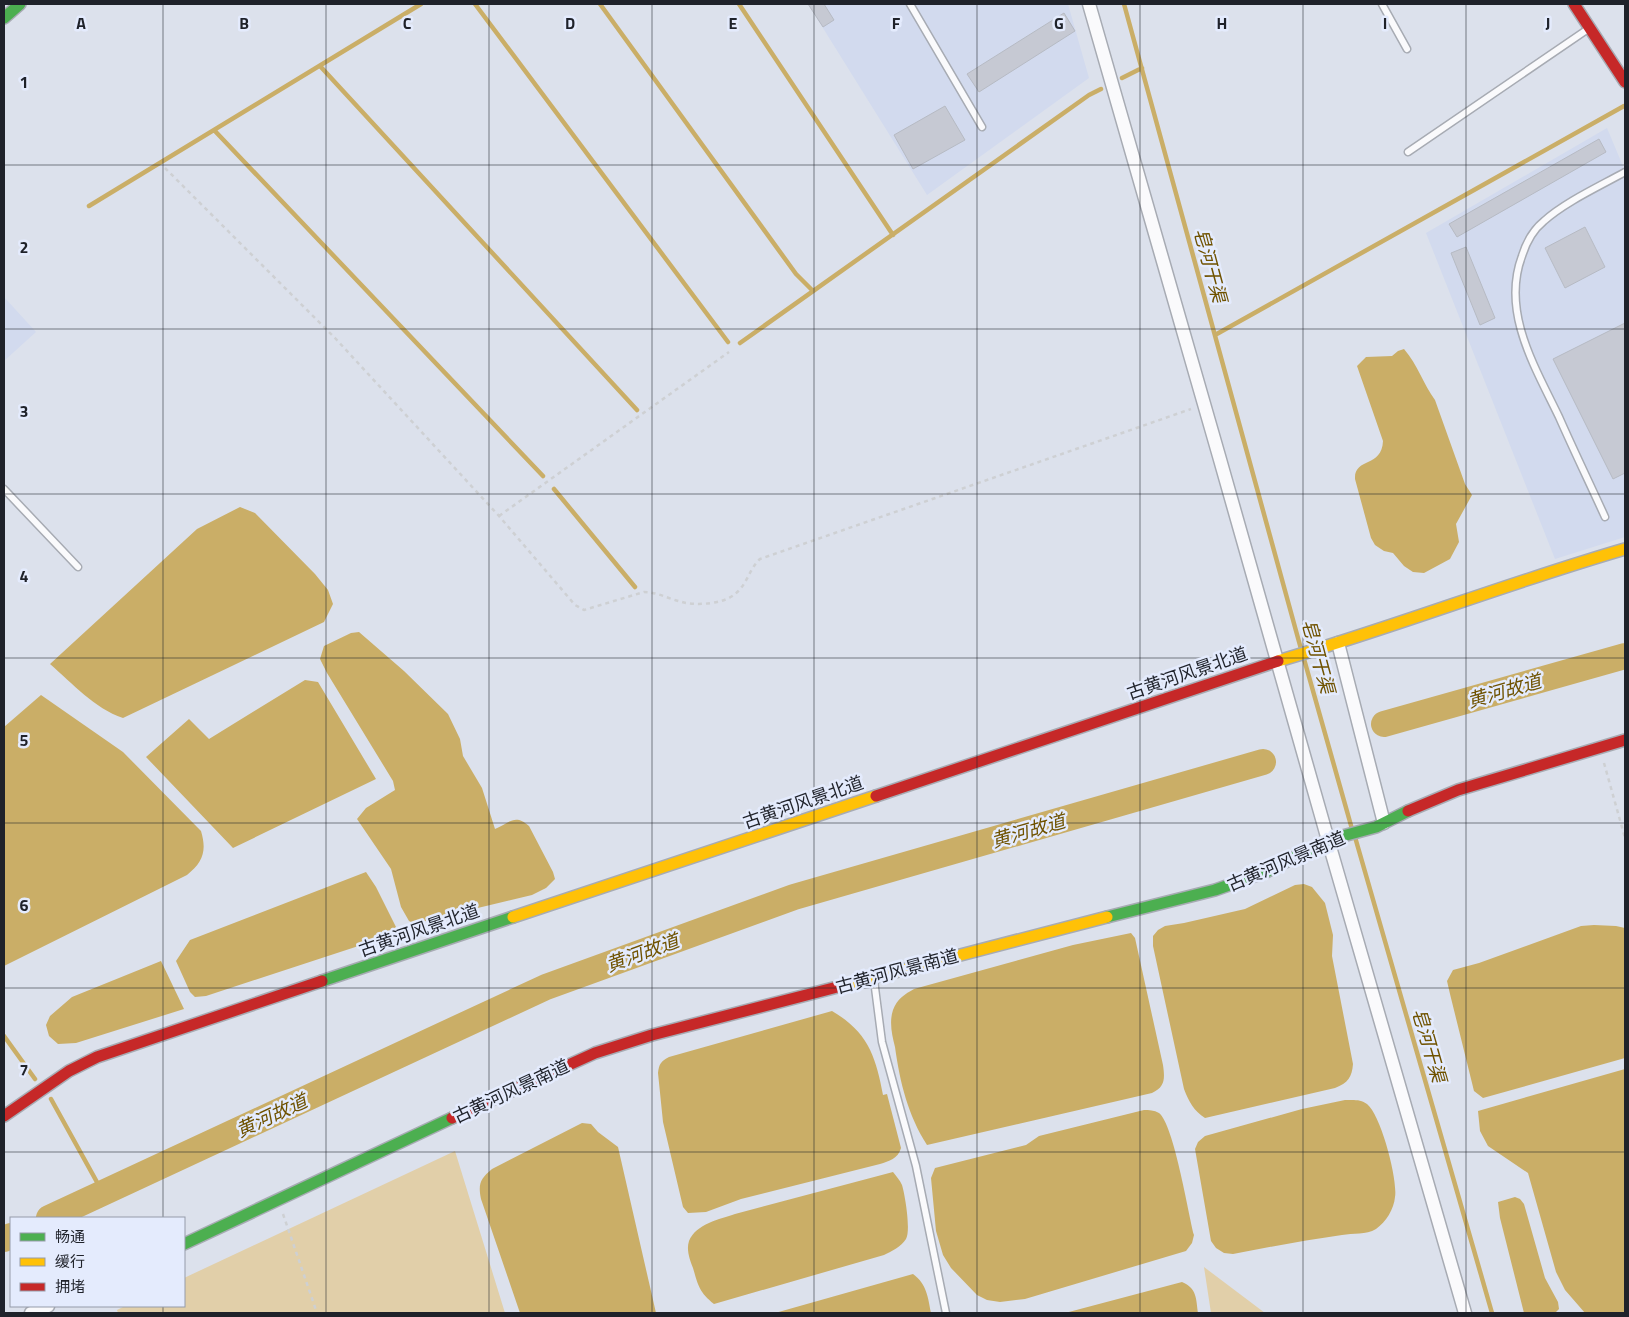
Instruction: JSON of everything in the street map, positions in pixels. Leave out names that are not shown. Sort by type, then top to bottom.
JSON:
[{"type":"street","points":[[4,18],[20,4]]},
{"type":"street","points":[[1089,4],[1204,405],[1282,660],[1328,840],[1465,1313]]},
{"type":"street","points":[[1574,4],[1625,82]]},
{"type":"street","name":"古黄河风景北道","points":[[4,1116],[69,1071],[97,1057],[1282,660],[1333,645],[1568,565],[1625,548]]},
{"type":"street","points":[[1333,645],[1384,823]]},
{"type":"street","name":"古黄河风景南道","points":[[185,1244],[535,1079],[595,1053],[874,977],[1215,890],[1266,872],[1328,840],[1384,823],[1458,790],[1625,740]]},
{"type":"street","points":[[31,1313],[46,1307]]},
{"type":"lane","points":[[910,4],[982,127]]},
{"type":"lane","points":[[1382,4],[1406,49]]},
{"type":"lane","points":[[1408,152],[1590,27]]},
{"type":"lane","points":[[1605,517],[1527,349],[1516,311],[1514,293],[1519,264],[1526,243],[1543,221],[1561,208],[1625,172]]},
{"type":"lane","points":[[4,489],[78,568]]},
{"type":"lane","points":[[874,977],[882,1042],[916,1166],[946,1313]]},
{"type":"path","points":[[165,168],[335,338],[499,516],[579,608],[584,610],[644,592],[652,592],[684,603],[727,600],[736,594],[754,564],[760,559],[1204,405]]},
{"type":"path","points":[[499,516],[729,352]]},
{"type":"path","points":[[1599,748],[1625,838]]},
{"type":"path","points":[[278,1201],[317,1313]]},
{"type":"shaded area","points":[[808,4],[1068,4],[1089,78],[927,195]]},
{"type":"shaded area","points":[[1607,128],[1625,171],[1625,537],[1555,559],[1426,233]]},
{"type":"shaded area","points":[[4,297],[36,332],[4,361]]},
{"type":"shaded area","points":[[1404,349],[1435,400],[1465,484],[1472,495],[1456,524],[1459,542],[1450,559],[1424,573],[1413,572],[1404,566],[1393,553],[1384,551],[1375,545],[1371,538],[1355,479],[1359,468],[1378,455],[1383,441],[1357,366],[1366,357],[1392,356]]},
{"type":"shaded area","points":[[240,507],[255,513],[315,574],[328,590],[333,604],[324,622],[123,718],[112,714],[93,702],[50,664],[197,529]]},
{"type":"shaded area","points":[[359,632],[404,671],[448,714],[460,739],[463,756],[482,788],[495,829],[512,820],[520,820],[529,826],[555,879],[546,888],[532,895],[415,924],[409,921],[401,907],[391,869],[357,819],[366,808],[395,790],[393,781],[320,659],[324,646],[351,633]]},
{"type":"shaded area","points":[[305,680],[318,682],[376,779],[233,848],[146,757],[189,719],[209,739]]},
{"type":"shaded area","points":[[41,695],[123,752],[201,831],[204,844],[200,861],[187,875],[4,966],[4,727]]},
{"type":"shaded area","points":[[366,872],[376,887],[396,927],[392,935],[206,996],[195,997],[190,992],[176,961],[190,940]]},
{"type":"shaded area","points":[[1304,884],[1312,887],[1325,903],[1333,935],[1332,956],[1353,1064],[1352,1073],[1346,1082],[1335,1088],[1205,1118],[1192,1106],[1184,1089],[1153,946],[1153,936],[1165,926],[1245,909],[1295,885]]},
{"type":"shaded area","points":[[1594,925],[1625,928],[1625,1058],[1483,1098],[1474,1091],[1450,994],[1447,981],[1453,970],[1479,963],[1581,926]]},
{"type":"shaded area","points":[[1131,933],[1135,938],[1163,1065],[1164,1078],[1162,1085],[1152,1093],[927,1145],[910,1110],[899,1073],[891,1024],[893,1010],[899,1000],[914,989],[1073,945]]},
{"type":"shaded area","points":[[161,961],[184,1009],[76,1043],[58,1044],[49,1036],[46,1025],[50,1016],[72,997]]},
{"type":"shaded area","points":[[832,1011],[854,1028],[862,1037],[873,1057],[883,1095],[887,1094],[901,1148],[898,1155],[880,1164],[741,1199],[706,1212],[688,1213],[683,1207],[663,1122],[658,1073],[661,1063],[669,1057]]},
{"type":"shaded area","points":[[1625,1069],[1625,1313],[1585,1313],[1565,1290],[1556,1272],[1528,1173],[1488,1146],[1480,1131],[1478,1111]]},
{"type":"shaded area","points":[[1345,1100],[1365,1102],[1372,1110],[1383,1134],[1394,1177],[1395,1197],[1391,1211],[1383,1223],[1376,1229],[1359,1234],[1346,1234],[1233,1254],[1224,1253],[1216,1248],[1211,1241],[1195,1149],[1198,1142],[1205,1136],[1302,1109]]},
{"type":"shaded area","points":[[1144,1110],[1159,1113],[1165,1121],[1170,1134],[1194,1235],[1192,1243],[1186,1251],[1025,1299],[1000,1302],[987,1300],[977,1295],[951,1268],[943,1255],[936,1231],[931,1178],[935,1168],[1026,1145],[1039,1136]]},
{"type":"shaded area","points":[[582,1123],[591,1124],[598,1132],[618,1147],[656,1313],[520,1313],[481,1199],[481,1182],[492,1169]]},
{"type":"shaded area","points":[[455,1151],[505,1313],[118,1313],[117,1310],[123,1307],[185,1307],[185,1278]]},
{"type":"shaded area","points":[[893,1172],[902,1185],[908,1221],[906,1239],[896,1248],[884,1255],[714,1304],[702,1292],[696,1279],[688,1248],[692,1235],[703,1226],[735,1214]]},
{"type":"shaded area","points":[[1515,1197],[1524,1204],[1545,1278],[1558,1302],[1559,1309],[1555,1313],[1524,1313],[1500,1218],[1498,1202]]},
{"type":"shaded area","points":[[1204,1267],[1265,1313],[1211,1313]]},
{"type":"shaded area","points":[[913,1274],[924,1287],[931,1313],[775,1313]]},
{"type":"shaded area","points":[[1182,1282],[1191,1287],[1196,1299],[1198,1313],[1065,1313]]},
{"type":"building","points":[[808,4],[824,4],[834,20],[823,27]]},
{"type":"building","points":[[1064,13],[1075,31],[979,92],[967,74]]},
{"type":"building","points":[[945,106],[965,140],[913,169],[894,135]]},
{"type":"building","points":[[1599,139],[1606,152],[1457,237],[1449,224]]},
{"type":"building","points":[[1585,227],[1605,267],[1565,288],[1545,248]]},
{"type":"building","points":[[1466,247],[1495,318],[1480,325],[1451,253]]},
{"type":"building","points":[[1625,323],[1625,473],[1613,479],[1553,359]]},
{"type":"waterway","points":[[89,206],[421,4]]},
{"type":"waterway","points":[[475,4],[728,342]]},
{"type":"waterway","points":[[600,4],[796,274],[813,291]]},
{"type":"waterway","points":[[739,4],[893,235]]},
{"type":"waterway","name":"皂河干渠","points":[[1124,4],[1301,649]]},
{"type":"waterway","points":[[320,66],[637,410]]},
{"type":"waterway","points":[[1122,78],[1142,68]]},
{"type":"waterway","points":[[740,343],[1089,95],[1101,89]]},
{"type":"waterway","points":[[1215,335],[1624,106]]},
{"type":"waterway","points":[[214,130],[543,476]]},
{"type":"waterway","points":[[554,489],[635,587]]},
{"type":"waterway","name":"黄河故道","points":[[1384,724],[1625,656]]},
{"type":"waterway","name":"皂河干渠","points":[[1304,659],[1352,829]]},
{"type":"waterway","name":"黄河故道","points":[[51,1217],[546,987],[794,897],[1263,762]]},
{"type":"waterway","name":"皂河干渠","points":[[1355,837],[1492,1313]]},
{"type":"waterway","points":[[4,1036],[35,1079]]},
{"type":"waterway","points":[[51,1099],[103,1193]]},
{"type":"waterway","name":"黄河故道","points":[[4,1239],[10,1236]]},
{"type":"traffic: fast","points":[[4,18],[20,4]]},
{"type":"traffic: fast","points":[[1107,917],[1215,890],[1266,872],[1328,840],[1376,827],[1408,811]]},
{"type":"traffic: fast","points":[[322,981],[513,917]]},
{"type":"traffic: fast","points":[[185,1244],[452,1118]]},
{"type":"traffic: slow","points":[[1278,661],[1625,549]]},
{"type":"traffic: slow","points":[[513,917],[876,796]]},
{"type":"traffic: slow","points":[[845,985],[1107,917]]},
{"type":"traffic: jam","points":[[1574,4],[1625,82]]},
{"type":"traffic: jam","points":[[876,796],[1278,661]]},
{"type":"traffic: jam","points":[[1408,811],[1458,790],[1625,740]]},
{"type":"traffic: jam","points":[[4,1116],[69,1071],[97,1057],[322,981]]},
{"type":"traffic: jam","points":[[452,1118],[595,1053],[652,1035],[845,985]]}]
